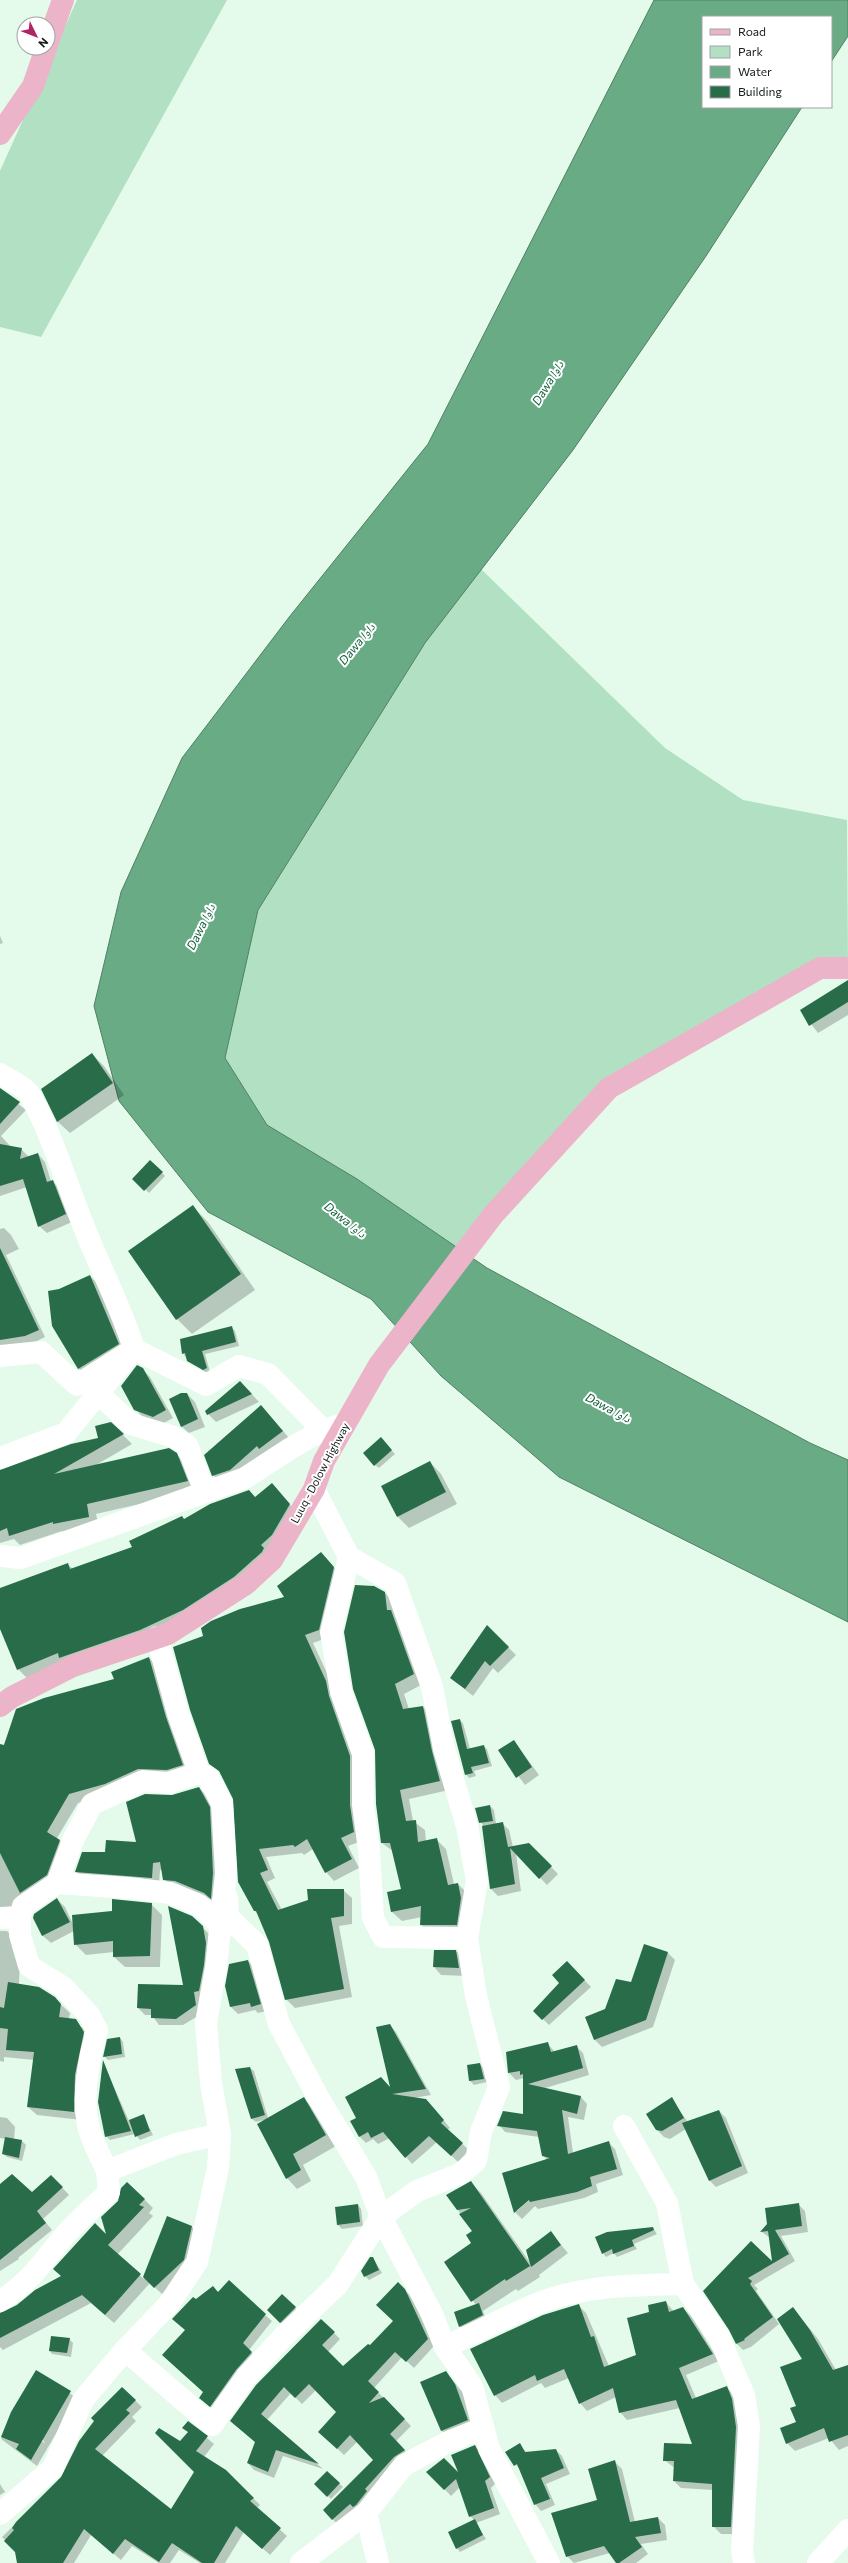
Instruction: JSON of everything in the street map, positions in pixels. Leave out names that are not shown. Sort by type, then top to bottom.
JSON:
[{"type":"main road","points":[[56,18],[62,0]]},
{"type":"main road","points":[[0,134],[33,86],[43,56]]},
{"type":"main road","name":"Luuq - Dolow Highway","points":[[0,1706],[12,1697],[73,1666],[168,1634],[246,1584],[272,1560],[314,1489],[324,1461],[347,1424],[379,1365],[493,1215],[609,1088],[820,968],[848,968]]},
{"type":"street","points":[[0,1074],[29,1094],[36,1111],[48,1129],[84,1228],[123,1316],[134,1349],[206,1385],[239,1366],[268,1374],[323,1430]]},
{"type":"street","points":[[0,1356],[41,1352],[77,1385],[134,1349]]},
{"type":"street","points":[[0,1458],[66,1433],[134,1349]]},
{"type":"street","points":[[98,1394],[131,1424],[174,1438],[187,1445],[205,1492]]},
{"type":"street","points":[[0,1556],[21,1558],[245,1478],[291,1448],[323,1430],[347,1424]]},
{"type":"street","points":[[125,2350],[212,2424],[246,2377],[284,2336],[338,2284],[382,2217],[417,2191],[460,2174],[476,2161],[481,2132],[499,2087],[476,1996],[467,1938],[476,1881],[467,1826],[444,1749],[432,1687],[395,1583],[349,1557],[314,1489]]},
{"type":"street","points":[[349,1557],[331,1632],[341,1692],[363,1754],[363,1805],[369,1850],[373,1918],[383,1937],[467,1938]]},
{"type":"street","points":[[156,1637],[178,1714],[199,1773]]},
{"type":"street","points":[[0,2301],[14,2293],[38,2272],[65,2234],[109,2192],[107,2171],[88,2126],[87,2080],[90,2055],[97,2030],[88,2015],[63,1987],[29,1966],[20,1936],[10,1918],[23,1906],[57,1883],[73,1840],[92,1804],[143,1781],[168,1783],[199,1773],[208,1777],[222,1804],[228,1917],[257,1945],[279,2024],[319,2098],[366,2178],[382,2217],[432,2314],[445,2347],[472,2386],[490,2449],[549,2563]]},
{"type":"street","points":[[0,2514],[53,2468],[84,2400],[125,2350],[169,2304],[197,2262],[218,2168],[220,2134],[211,2083],[206,2023],[216,1967],[226,1873]]},
{"type":"street","points":[[57,1883],[170,1893],[199,1905],[220,1925]]},
{"type":"street","points":[[624,2126],[667,2203],[683,2284],[719,2337],[744,2395],[749,2426],[742,2550],[744,2563]]},
{"type":"street","points":[[107,2171],[176,2144],[220,2134]]},
{"type":"street","points":[[445,2347],[540,2303],[577,2293],[615,2286],[683,2284]]},
{"type":"street","points":[[302,2563],[366,2513],[404,2465],[448,2442],[484,2428]]},
{"type":"street","points":[[366,2513],[378,2563]]},
{"type":"street","points":[[818,2563],[848,2530]]},
{"type":"green space","points":[[77,0],[227,0],[41,337],[0,327],[0,171],[52,56],[56,56],[56,47]]},
{"type":"green space","points":[[481,569],[665,748],[743,800],[847,820],[848,973],[820,973],[612,1092],[465,1254],[357,1179],[267,1125],[225,1058],[258,910],[425,643]]},
{"type":"water","name":"Dawa داوا","points":[[654,0],[848,0],[848,36],[832,60],[832,16],[702,16],[702,108],[801,108],[706,256],[573,450],[425,643],[258,910],[225,1058],[267,1125],[357,1179],[487,1268],[810,1443],[848,1460],[848,1622],[559,1477],[441,1376],[371,1299],[208,1212],[119,1101],[94,1006],[121,892],[182,758],[290,616],[428,444]]},
{"type":"building","points":[[848,980],[848,1002],[809,1026],[800,1010]]},
{"type":"building","points":[[92,1053],[113,1083],[57,1122],[41,1089]]},
{"type":"building","points":[[0,1088],[20,1102],[0,1124]]},
{"type":"building","points":[[0,1144],[22,1148],[20,1159],[38,1153],[47,1182],[53,1180],[66,1214],[38,1227],[23,1179],[0,1186]]},
{"type":"building","points":[[150,1160],[163,1172],[144,1191],[132,1179]]},
{"type":"building","points":[[193,1205],[241,1274],[176,1320],[128,1251]]},
{"type":"building","points":[[0,1248],[39,1330],[25,1336],[0,1340]]},
{"type":"building","points":[[90,1275],[119,1344],[78,1369],[52,1326],[48,1291],[59,1289]]},
{"type":"building","points":[[232,1326],[236,1342],[202,1351],[207,1368],[203,1370],[187,1361],[185,1353],[182,1354],[180,1339]]},
{"type":"building","points":[[137,1365],[143,1368],[166,1410],[153,1417],[134,1410],[121,1386]]},
{"type":"building","points":[[240,1381],[252,1394],[207,1415],[205,1411]]},
{"type":"building","points":[[181,1393],[187,1393],[198,1419],[181,1427],[169,1399]]},
{"type":"building","points":[[261,1405],[283,1431],[259,1449],[257,1446],[230,1470],[212,1476],[204,1455]]},
{"type":"building","points":[[111,1422],[124,1434],[54,1474],[169,1448],[177,1453],[188,1481],[87,1504],[89,1517],[53,1524],[53,1522],[9,1536],[7,1528],[0,1531],[0,1470],[71,1444],[98,1438],[95,1426]]},
{"type":"building","points":[[381,1437],[392,1450],[374,1466],[363,1453]]},
{"type":"building","points":[[430,1461],[446,1492],[397,1517],[381,1486]]},
{"type":"building","points":[[272,1483],[290,1504],[272,1535],[261,1545],[264,1548],[262,1552],[234,1577],[183,1610],[140,1630],[59,1658],[58,1653],[17,1670],[0,1629],[0,1588],[68,1563],[70,1569],[132,1547],[129,1541],[182,1516],[184,1519],[210,1504],[249,1490],[255,1497]]},
{"type":"building","points":[[321,1552],[334,1567],[319,1630],[305,1635],[326,1681],[329,1696],[350,1756],[350,1805],[354,1832],[341,1838],[352,1859],[325,1873],[307,1839],[295,1847],[293,1845],[259,1849],[268,1870],[260,1873],[278,1910],[308,1900],[307,1889],[344,1889],[344,1916],[331,1918],[344,1989],[285,2000],[269,1942],[256,1911],[254,1911],[238,1882],[233,1799],[219,1771],[209,1764],[190,1710],[173,1647],[203,1636],[201,1628],[211,1621],[240,1609],[284,1597],[277,1586]]},
{"type":"building","points":[[355,1585],[374,1586],[385,1592],[387,1610],[391,1610],[414,1674],[395,1684],[403,1709],[423,1706],[440,1781],[400,1790],[406,1821],[416,1820],[418,1842],[437,1838],[448,1885],[458,1883],[461,1898],[457,1925],[420,1925],[421,1906],[391,1912],[387,1892],[401,1889],[390,1843],[381,1843],[376,1804],[375,1750],[353,1689],[344,1632]]},
{"type":"building","points":[[487,1625],[509,1647],[490,1666],[485,1661],[465,1689],[450,1678]]},
{"type":"building","points":[[149,1657],[166,1717],[183,1765],[167,1770],[138,1769],[105,1784],[69,1794],[47,1832],[60,1840],[47,1875],[20,1893],[0,1853],[0,1744],[4,1745],[16,1709],[44,1698],[114,1679],[111,1672]]},
{"type":"building","points":[[460,1719],[467,1749],[484,1745],[489,1763],[471,1767],[473,1773],[465,1775],[451,1721]]},
{"type":"building","points":[[514,1740],[532,1767],[516,1778],[498,1750]]},
{"type":"building","points":[[199,1787],[210,1807],[213,1873],[211,1899],[204,1893],[175,1881],[163,1880],[160,1862],[153,1863],[152,1878],[75,1872],[82,1852],[105,1852],[106,1840],[136,1842],[126,1802],[145,1794],[172,1795]]},
{"type":"building","points":[[490,1805],[493,1821],[479,1823],[475,1808]]},
{"type":"building","points":[[503,1822],[508,1847],[529,1843],[552,1866],[539,1879],[510,1848],[515,1884],[490,1889],[482,1826]]},
{"type":"building","points":[[57,1898],[70,1922],[42,1936],[33,1918],[34,1914]]},
{"type":"building","points":[[112,1899],[152,1903],[150,1956],[113,1957],[113,1941],[74,1945],[72,1915],[112,1911]]},
{"type":"building","points":[[168,1906],[192,1916],[203,1926],[206,1943],[204,1965],[199,1991],[194,1992],[196,2005],[176,2019],[151,2018],[151,2009],[137,2008],[138,1984],[183,1985]]},
{"type":"building","points":[[644,1944],[668,1952],[646,2020],[594,2040],[585,2017],[605,2009],[616,1979],[631,1982]]},
{"type":"building","points":[[434,1950],[456,1950],[459,1968],[433,1967]]},
{"type":"building","points":[[248,1960],[261,2004],[251,2007],[250,2003],[230,2007],[225,1986],[229,1964]]},
{"type":"building","points":[[567,1961],[585,1980],[542,2020],[533,2011],[559,1983],[552,1975]]},
{"type":"building","points":[[8,1982],[39,1987],[55,1997],[61,2004],[59,2017],[76,2019],[84,2032],[75,2075],[74,2112],[27,2107],[34,2052],[6,2050],[8,2029],[0,2028],[0,2007],[4,2008]]},
{"type":"building","points":[[390,2024],[426,2089],[392,2094],[426,2099],[444,2120],[441,2123],[463,2143],[451,2156],[429,2136],[405,2158],[383,2132],[371,2138],[368,2132],[359,2137],[350,2121],[356,2118],[345,2097],[381,2077],[390,2087],[376,2027]]},
{"type":"building","points":[[120,2037],[122,2054],[103,2057],[107,2039]]},
{"type":"building","points":[[548,2042],[551,2052],[577,2045],[583,2068],[528,2084],[581,2096],[577,2114],[562,2110],[568,2154],[609,2141],[617,2169],[590,2177],[592,2186],[577,2192],[530,2202],[529,2200],[514,2213],[502,2173],[550,2158],[542,2156],[537,2131],[497,2126],[503,2111],[523,2114],[523,2074],[520,2075],[520,2071],[508,2073],[506,2052]]},
{"type":"building","points":[[103,2060],[131,2131],[105,2137],[98,2102]]},
{"type":"building","points":[[480,2063],[484,2079],[469,2081],[467,2065]]},
{"type":"building","points":[[250,2067],[265,2115],[251,2119],[235,2069]]},
{"type":"building","points":[[304,2097],[326,2135],[293,2154],[301,2170],[286,2179],[257,2124]]},
{"type":"building","points":[[672,2097],[684,2118],[662,2131],[656,2130],[646,2114]]},
{"type":"building","points":[[719,2110],[742,2166],[709,2181],[682,2123]]},
{"type":"building","points":[[144,2114],[150,2131],[135,2137],[129,2120]]},
{"type":"building","points":[[5,2137],[22,2140],[19,2158],[2,2154]]},
{"type":"building","points":[[12,2174],[32,2192],[51,2175],[63,2187],[37,2211],[46,2223],[0,2260],[0,2184]]},
{"type":"building","points":[[471,2181],[530,2266],[506,2281],[505,2279],[471,2302],[444,2262],[471,2243],[466,2235],[472,2231],[459,2214],[471,2208],[457,2210],[446,2195]]},
{"type":"building","points":[[127,2182],[145,2199],[139,2205],[144,2207],[108,2245],[141,2274],[105,2315],[82,2295],[0,2338],[0,2313],[17,2305],[35,2290],[61,2276],[53,2269],[95,2223],[106,2234],[101,2217],[118,2201],[121,2188]]},
{"type":"building","points":[[799,2203],[802,2226],[775,2230],[789,2254],[748,2278],[752,2281],[750,2284],[773,2317],[744,2339],[745,2340],[736,2344],[729,2330],[703,2291],[751,2241],[772,2261],[768,2231],[760,2232],[767,2224],[765,2208]]},
{"type":"building","points":[[358,2204],[360,2222],[337,2225],[335,2207]]},
{"type":"building","points":[[167,2216],[192,2226],[184,2260],[154,2288],[143,2277]]},
{"type":"building","points":[[653,2227],[654,2230],[632,2240],[634,2246],[613,2254],[612,2249],[602,2254],[595,2237],[607,2232]]},
{"type":"building","points":[[551,2231],[561,2245],[531,2267],[526,2250]]},
{"type":"building","points":[[370,2257],[373,2257],[379,2270],[364,2277],[361,2271]]},
{"type":"building","points":[[229,2280],[266,2314],[243,2343],[252,2352],[236,2370],[210,2407],[199,2398],[203,2392],[162,2355],[185,2330],[172,2319],[193,2297],[196,2299],[213,2286],[218,2292]]},
{"type":"building","points":[[398,2282],[405,2289],[428,2339],[406,2362],[395,2352],[368,2381],[379,2392],[369,2403],[384,2397],[405,2419],[390,2434],[405,2450],[394,2457],[365,2489],[367,2491],[356,2505],[353,2507],[350,2504],[332,2520],[323,2510],[373,2460],[350,2435],[337,2449],[318,2432],[336,2412],[309,2384],[295,2398],[284,2387],[261,2414],[319,2464],[276,2450],[268,2472],[247,2463],[255,2442],[230,2421],[256,2385],[321,2319],[335,2332],[322,2345],[343,2366],[368,2344],[370,2345],[393,2321],[376,2305]]},
{"type":"building","points":[[282,2294],[296,2307],[280,2323],[267,2310]]},
{"type":"building","points":[[666,2301],[669,2312],[683,2307],[713,2354],[679,2368],[692,2399],[727,2386],[732,2399],[736,2427],[731,2527],[712,2527],[712,2484],[673,2481],[674,2461],[663,2461],[664,2443],[692,2444],[676,2400],[619,2413],[613,2388],[579,2404],[564,2369],[537,2381],[535,2375],[494,2396],[470,2349],[543,2315],[579,2304],[591,2337],[594,2336],[604,2367],[636,2355],[627,2318],[649,2312],[648,2305]]},
{"type":"building","points":[[479,2303],[483,2315],[459,2327],[454,2312]]},
{"type":"building","points":[[793,2307],[810,2330],[833,2370],[848,2365],[848,2435],[829,2442],[824,2428],[786,2444],[780,2428],[796,2422],[790,2408],[796,2406],[780,2367],[802,2359],[777,2319]]},
{"type":"building","points":[[51,2336],[70,2338],[67,2353],[49,2351]]},
{"type":"building","points":[[36,2370],[71,2391],[31,2460],[16,2449],[19,2444],[1,2437],[11,2412]]},
{"type":"building","points":[[446,2371],[455,2384],[468,2420],[441,2431],[420,2382]]},
{"type":"building","points":[[122,2387],[136,2400],[126,2410],[130,2413],[95,2449],[171,2509],[194,2472],[155,2433],[159,2428],[180,2441],[188,2432],[182,2428],[188,2421],[208,2436],[196,2451],[226,2470],[254,2498],[250,2501],[281,2528],[262,2549],[236,2526],[214,2563],[202,2563],[172,2543],[159,2562],[125,2539],[113,2554],[84,2529],[63,2563],[17,2563],[15,2552],[4,2541],[14,2530],[12,2528],[16,2522],[61,2477],[79,2441],[94,2421],[91,2418]]},
{"type":"building","points":[[520,2443],[525,2452],[556,2449],[564,2468],[541,2478],[550,2499],[534,2505],[517,2464],[514,2466],[505,2452]]},
{"type":"building","points":[[475,2445],[490,2477],[485,2481],[494,2508],[469,2517],[456,2479],[444,2490],[426,2472],[444,2458],[458,2472],[451,2455]]},
{"type":"building","points":[[615,2460],[630,2522],[658,2517],[661,2533],[635,2537],[642,2547],[619,2563],[616,2563],[604,2546],[566,2557],[551,2513],[597,2500],[588,2469]]},
{"type":"building","points":[[327,2471],[340,2483],[327,2497],[314,2484]]},
{"type":"building","points":[[475,2519],[483,2535],[456,2549],[448,2532]]}]
